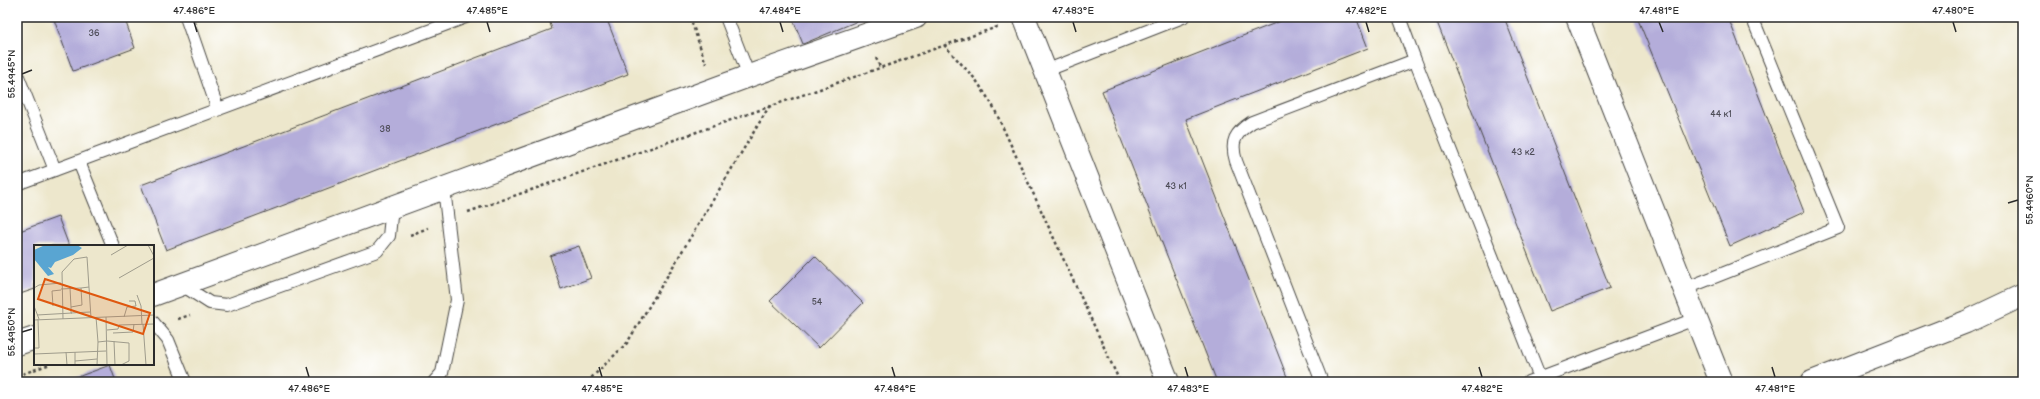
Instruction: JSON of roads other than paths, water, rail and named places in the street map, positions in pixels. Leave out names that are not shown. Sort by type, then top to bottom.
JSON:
[{"type":"street","points":[[154,295],[749,76],[914,17]]},
{"type":"street","points":[[1577,17],[1721,382]]},
{"type":"street","points":[[1024,18],[1168,382]]},
{"type":"street","points":[[1812,382],[1966,322],[2023,296]]},
{"type":"street","points":[[17,344],[34,338]]},
{"type":"lane","points":[[186,17],[218,110]]},
{"type":"lane","points":[[17,184],[466,17]]},
{"type":"lane","points":[[726,17],[749,76]]},
{"type":"lane","points":[[1045,71],[1183,17]]},
{"type":"lane","points":[[1399,17],[1540,378]]},
{"type":"lane","points":[[1684,290],[1838,228],[1752,17]]},
{"type":"lane","points":[[1322,382],[1236,161],[1233,151],[1234,140],[1240,130],[1252,122],[1415,60]]},
{"type":"lane","points":[[17,74],[55,170]]},
{"type":"lane","points":[[79,162],[113,245]]},
{"type":"lane","points":[[434,382],[442,373],[457,300],[444,188]]},
{"type":"lane","points":[[182,285],[210,303],[227,305],[377,252],[389,236],[392,207]]},
{"type":"lane","points":[[1528,382],[1695,319]]},
{"type":"lane","points":[[154,323],[168,340],[185,382]]}]
